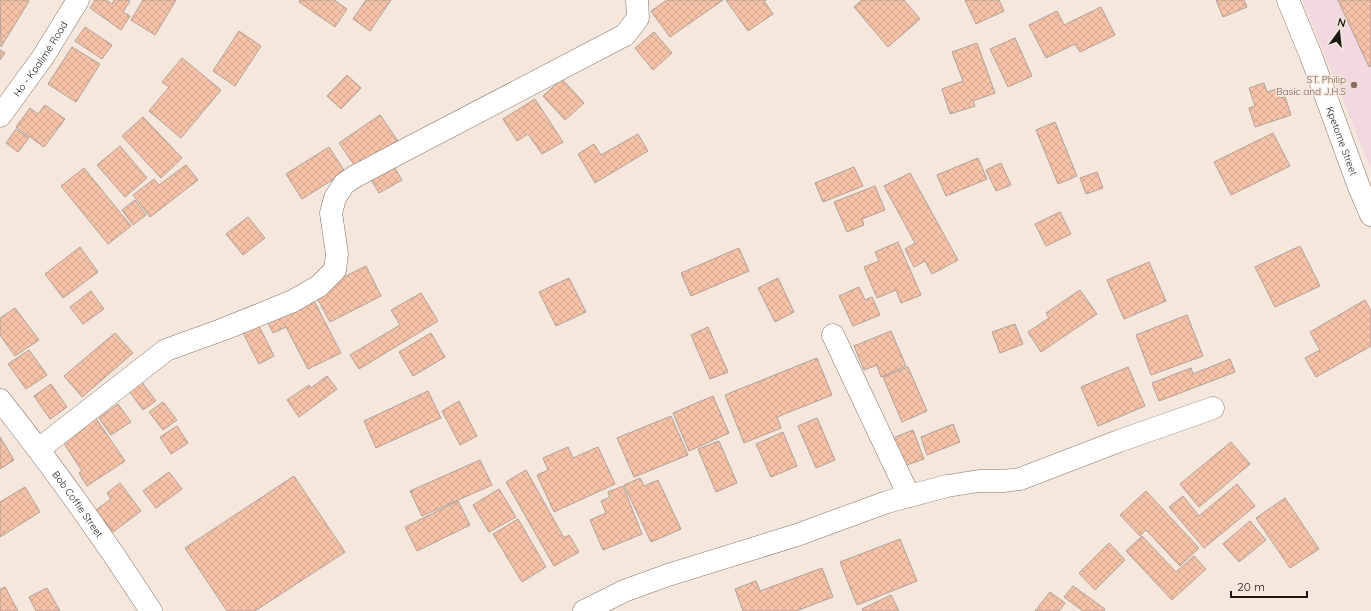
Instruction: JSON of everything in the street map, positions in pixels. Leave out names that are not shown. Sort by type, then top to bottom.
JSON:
[{"type":"street","name":"Ho - Kpalimé Road","points":[[0,116],[43,57],[78,0]]},
{"type":"street","points":[[40,449],[166,350],[293,301],[319,286],[335,270],[337,254],[330,213],[335,198],[344,184],[367,169],[625,35],[638,18],[638,0]]},
{"type":"street","name":"Kpetome Street","points":[[1288,0],[1311,56],[1359,187],[1371,215]]},
{"type":"street","points":[[833,335],[909,496]]},
{"type":"street","name":"Bob Coffie Street","points":[[0,400],[40,449],[119,561],[151,611]]},
{"type":"street","points":[[584,611],[624,591],[668,575],[797,535],[887,502],[947,486],[979,481],[1020,479],[1119,441],[1213,408]]},
{"type":"shaded area","name":"ST. Philip Basic and J.H.S","points":[[1302,0],[1371,0],[1371,169]]},
{"type":"building","points":[[0,0],[29,1],[1,47]]},
{"type":"building","points":[[95,0],[106,0],[112,4],[114,0],[130,1],[123,12],[130,16],[121,30],[90,8]]},
{"type":"building","points":[[143,0],[176,0],[155,35],[131,20]]},
{"type":"building","points":[[300,0],[334,0],[347,9],[335,27],[299,2]]},
{"type":"building","points":[[366,0],[391,0],[370,31],[353,19]]},
{"type":"building","points":[[667,0],[723,0],[670,37],[651,11]]},
{"type":"building","points":[[726,0],[766,0],[764,1],[773,14],[748,31]]},
{"type":"building","points":[[862,0],[904,0],[920,19],[888,47],[854,7]]},
{"type":"building","points":[[965,0],[999,0],[1004,11],[976,24]]},
{"type":"building","points":[[1216,0],[1244,0],[1247,7],[1223,17]]},
{"type":"building","points":[[1338,0],[1371,0],[1371,66],[1369,67]]},
{"type":"building","points":[[1101,7],[1115,35],[1080,52],[1075,44],[1046,58],[1029,25],[1057,11],[1064,25]]},
{"type":"building","points":[[85,27],[112,45],[102,59],[75,41]]},
{"type":"building","points":[[239,31],[261,46],[235,86],[213,71]]},
{"type":"building","points":[[654,32],[672,53],[653,70],[635,48]]},
{"type":"building","points":[[1015,38],[1032,76],[1008,87],[990,49]]},
{"type":"building","points":[[977,43],[995,93],[973,101],[975,106],[950,114],[942,89],[963,81],[952,52]]},
{"type":"building","points":[[72,47],[100,64],[76,102],[48,84]]},
{"type":"building","points":[[0,50],[5,53],[0,60]]},
{"type":"building","points":[[182,58],[221,90],[181,138],[149,111],[169,87],[162,82]]},
{"type":"building","points":[[347,75],[361,88],[341,109],[327,96]]},
{"type":"building","points":[[562,79],[584,103],[565,120],[543,96]]},
{"type":"building","points":[[1264,83],[1267,92],[1277,89],[1280,98],[1285,97],[1291,115],[1255,127],[1249,108],[1255,106],[1249,88]]},
{"type":"building","points":[[535,99],[563,142],[542,154],[528,134],[517,141],[503,119]]},
{"type":"building","points":[[45,105],[65,119],[44,147],[16,127],[30,108],[38,114]]},
{"type":"building","points":[[380,115],[398,141],[357,169],[339,143]]},
{"type":"building","points":[[143,117],[182,158],[161,178],[122,136]]},
{"type":"building","points":[[1055,122],[1077,176],[1058,184],[1036,130]]},
{"type":"building","points":[[16,129],[29,138],[18,152],[6,143]]},
{"type":"building","points":[[1273,133],[1290,166],[1231,195],[1214,162]]},
{"type":"building","points":[[638,134],[648,151],[595,183],[578,154],[594,144],[601,155]]},
{"type":"building","points":[[120,146],[147,178],[125,197],[97,165]]},
{"type":"building","points":[[329,147],[345,172],[302,199],[286,174]]},
{"type":"building","points":[[978,158],[987,179],[946,196],[937,175]]},
{"type":"building","points":[[1001,163],[1011,185],[996,191],[986,170]]},
{"type":"building","points":[[186,165],[198,180],[150,217],[133,195],[154,179],[159,185]]},
{"type":"building","points":[[393,165],[402,180],[379,193],[370,178]]},
{"type":"building","points":[[854,167],[863,186],[823,202],[815,183]]},
{"type":"building","points":[[84,168],[131,226],[108,244],[61,186]]},
{"type":"building","points":[[1097,172],[1103,188],[1086,194],[1080,178]]},
{"type":"building","points":[[910,173],[958,260],[932,274],[925,261],[914,267],[905,249],[915,243],[884,186]]},
{"type":"building","points":[[875,186],[885,210],[862,219],[864,225],[847,232],[834,202]]},
{"type":"building","points":[[135,200],[146,215],[133,225],[122,210]]},
{"type":"building","points":[[1060,212],[1071,234],[1046,246],[1035,224]]},
{"type":"building","points":[[248,217],[265,238],[243,255],[226,234]]},
{"type":"building","points":[[898,242],[921,295],[901,303],[896,290],[877,298],[864,267],[879,261],[875,252]]},
{"type":"building","points":[[1300,246],[1320,286],[1275,307],[1255,267]]},
{"type":"building","points":[[80,247],[98,272],[63,298],[45,274]]},
{"type":"building","points":[[739,248],[749,271],[691,296],[681,273]]},
{"type":"building","points":[[1149,262],[1166,301],[1124,319],[1107,280]]},
{"type":"building","points":[[366,266],[381,296],[330,322],[314,292]]},
{"type":"building","points":[[569,278],[586,312],[556,326],[539,292]]},
{"type":"building","points":[[778,278],[794,312],[775,322],[758,288]]},
{"type":"building","points":[[859,287],[865,300],[872,297],[880,315],[853,326],[839,296]]},
{"type":"building","points":[[1080,290],[1097,314],[1041,352],[1028,332],[1049,318],[1046,313]]},
{"type":"building","points":[[91,291],[104,309],[83,324],[70,307]]},
{"type":"building","points":[[421,293],[438,321],[359,369],[350,355],[400,325],[391,310]]},
{"type":"building","points":[[311,295],[341,353],[308,369],[286,327],[273,333],[265,317]]},
{"type":"building","points":[[1365,300],[1371,311],[1371,346],[1316,377],[1305,358],[1320,350],[1310,332]]},
{"type":"building","points":[[15,308],[39,340],[15,356],[0,335],[0,318]]},
{"type":"building","points":[[1187,315],[1203,356],[1151,375],[1136,335]]},
{"type":"building","points":[[256,320],[274,356],[259,364],[241,329]]},
{"type":"building","points":[[1015,324],[1023,344],[1000,353],[992,332]]},
{"type":"building","points":[[708,327],[728,372],[710,379],[691,335]]},
{"type":"building","points":[[891,331],[906,366],[881,377],[877,365],[864,370],[854,346]]},
{"type":"building","points":[[115,333],[133,353],[82,397],[64,376]]},
{"type":"building","points":[[431,333],[445,357],[413,376],[399,352]]},
{"type":"building","points":[[29,350],[47,375],[26,389],[8,364]]},
{"type":"building","points":[[817,358],[832,395],[777,417],[781,428],[744,443],[725,395]]},
{"type":"building","points":[[1230,359],[1235,372],[1159,401],[1152,383],[1191,368],[1193,374]]},
{"type":"building","points":[[908,367],[927,411],[902,422],[883,377]]},
{"type":"building","points":[[1128,367],[1145,406],[1098,426],[1081,387]]},
{"type":"building","points":[[327,376],[337,389],[299,417],[287,400],[309,385],[311,388]]},
{"type":"building","points":[[141,381],[156,401],[143,410],[128,390]]},
{"type":"building","points":[[51,384],[67,407],[50,419],[34,396]]},
{"type":"building","points":[[428,391],[441,418],[376,448],[364,421]]},
{"type":"building","points":[[713,396],[729,433],[689,451],[673,413]]},
{"type":"building","points":[[459,401],[477,436],[460,445],[442,411]]},
{"type":"building","points":[[163,402],[177,420],[163,430],[149,412]]},
{"type":"building","points":[[118,404],[131,422],[111,435],[99,418]]},
{"type":"building","points":[[671,416],[688,455],[634,477],[617,438]]},
{"type":"building","points":[[95,417],[125,461],[87,486],[79,473],[82,471],[61,439]]},
{"type":"building","points":[[817,418],[835,460],[816,468],[798,426]]},
{"type":"building","points":[[953,424],[960,442],[927,455],[921,437]]},
{"type":"building","points":[[177,426],[188,443],[171,454],[160,437]]},
{"type":"building","points":[[913,430],[924,459],[904,466],[893,438]]},
{"type":"building","points":[[783,432],[797,466],[771,477],[756,444]]},
{"type":"building","points":[[0,437],[14,460],[0,469]]},
{"type":"building","points":[[719,441],[737,483],[716,492],[698,449]]},
{"type":"building","points":[[1231,442],[1250,464],[1199,507],[1180,484]]},
{"type":"building","points":[[568,447],[573,458],[598,447],[615,484],[554,512],[537,475],[548,470],[543,458]]},
{"type":"building","points":[[480,460],[492,485],[422,516],[410,491]]},
{"type":"building","points":[[526,470],[564,538],[569,535],[579,552],[554,566],[506,482]]},
{"type":"building","points":[[169,472],[182,489],[156,508],[143,491]]},
{"type":"building","points":[[294,476],[345,552],[255,611],[227,611],[185,548]]},
{"type":"building","points":[[640,478],[644,486],[658,480],[681,529],[651,542],[624,485]]},
{"type":"building","points":[[120,483],[141,511],[113,532],[96,510],[111,499],[107,493]]},
{"type":"building","points":[[1237,484],[1255,506],[1204,548],[1169,507],[1183,496],[1199,516]]},
{"type":"building","points":[[623,486],[642,534],[603,550],[590,520],[606,513],[601,501],[610,497],[608,492]]},
{"type":"building","points":[[25,487],[40,512],[0,537],[0,502]]},
{"type":"building","points":[[499,489],[516,517],[489,532],[473,505]]},
{"type":"building","points":[[1146,491],[1199,548],[1180,566],[1146,530],[1140,536],[1120,515]]},
{"type":"building","points":[[1285,498],[1319,549],[1290,568],[1256,518]]},
{"type":"building","points":[[458,501],[470,525],[417,551],[405,527]]},
{"type":"building","points":[[518,519],[546,567],[522,582],[493,534]]},
{"type":"building","points":[[1250,521],[1266,540],[1239,562],[1223,544]]},
{"type":"building","points":[[1142,536],[1176,572],[1194,556],[1206,569],[1172,600],[1126,551]]},
{"type":"building","points":[[900,539],[917,581],[857,605],[840,562]]},
{"type":"building","points":[[1109,543],[1125,560],[1095,590],[1079,573]]},
{"type":"building","points":[[822,568],[833,597],[796,611],[743,611],[735,589],[756,581],[760,591]]},
{"type":"building","points":[[1073,586],[1105,609],[1104,611],[1083,611],[1064,597]]},
{"type":"building","points":[[5,587],[18,611],[0,611],[0,589]]},
{"type":"building","points":[[47,588],[60,611],[36,611],[29,597]]},
{"type":"building","points":[[1050,592],[1065,603],[1059,611],[1035,611]]},
{"type":"building","points":[[891,595],[899,611],[863,611],[862,609]]},
{"type":"place","name":"ST. Philip Basic and J.H.S","points":[[1354,85]]}]
